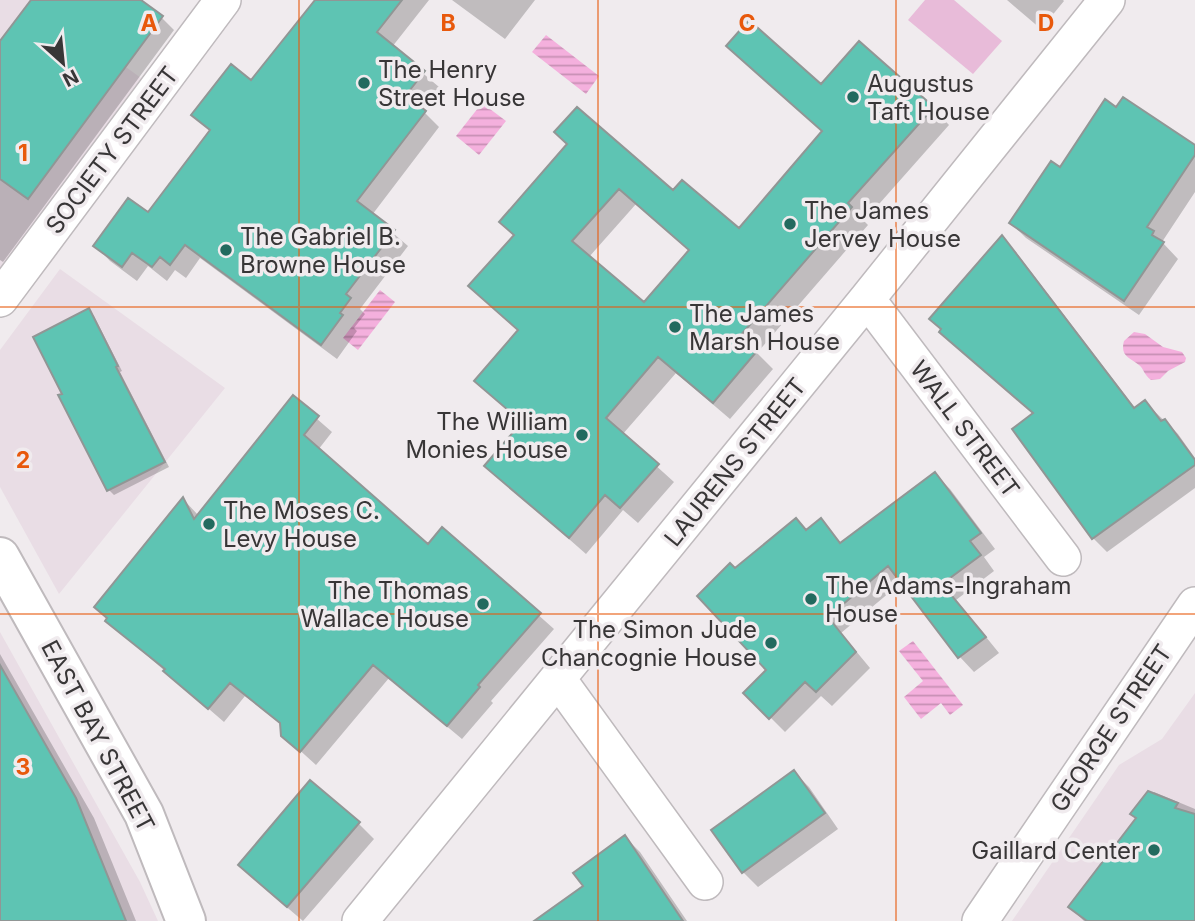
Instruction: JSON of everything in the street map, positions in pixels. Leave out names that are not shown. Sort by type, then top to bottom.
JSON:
[{"type":"street","name":"SOCIETY STREET","points":[[0,299],[223,0]]},
{"type":"street","name":"LAURENS STREET","points":[[360,921],[1107,0]]},
{"type":"street","name":"WALL STREET","points":[[867,299],[1063,558]]},
{"type":"street","name":"EAST BAY STREET","points":[[0,557],[144,814],[186,921]]},
{"type":"street","name":"GEORGE STREET","points":[[980,921],[1195,605]]},
{"type":"street","points":[[558,679],[705,882]]},
{"type":"shaded area","points":[[0,0],[33,0],[141,78],[0,269]]},
{"type":"shaded area","points":[[925,0],[954,0],[1002,41],[973,74],[908,20]]},
{"type":"shaded area","points":[[546,35],[599,76],[586,94],[532,52]]},
{"type":"shaded area","points":[[482,103],[506,121],[479,155],[456,136]]},
{"type":"shaded area","points":[[60,269],[225,388],[59,594],[0,487],[0,350]]},
{"type":"shaded area","points":[[380,290],[395,302],[358,350],[343,338]]},
{"type":"shaded area","points":[[1134,332],[1145,334],[1163,347],[1182,352],[1186,358],[1185,362],[1168,371],[1160,379],[1151,380],[1141,367],[1124,353],[1124,341]]},
{"type":"shaded area","points":[[0,632],[140,882],[158,921],[0,921]]},
{"type":"shaded area","points":[[913,641],[963,705],[950,715],[941,703],[921,719],[904,697],[923,681],[899,651]]},
{"type":"shaded area","points":[[1195,693],[1195,921],[1012,921],[1119,765],[1162,739]]},
{"type":"building","points":[[31,0],[141,0],[163,16],[28,199],[0,179],[0,41]]},
{"type":"building","points":[[315,0],[402,0],[377,32],[425,71],[406,95],[426,111],[357,201],[395,230],[346,294],[351,298],[340,313],[343,315],[321,345],[185,245],[170,265],[160,257],[152,267],[132,253],[122,267],[93,246],[128,198],[148,212],[210,130],[191,115],[231,64],[251,80]]},
{"type":"building","points":[[749,20],[821,84],[859,41],[934,107],[848,203],[852,207],[740,336],[757,351],[713,403],[658,357],[606,418],[659,464],[620,508],[605,495],[569,538],[484,466],[522,422],[474,381],[518,330],[468,286],[514,235],[499,222],[567,144],[554,132],[577,107],[673,190],[682,180],[739,228],[822,131],[726,46]],"holes":[[[619,189],[689,250],[644,302],[572,241]]]},
{"type":"building","points":[[1123,97],[1195,145],[1195,155],[1147,227],[1154,231],[1152,235],[1164,242],[1124,301],[1009,223],[1051,161],[1060,167],[1105,99],[1116,107]]},
{"type":"building","points":[[1002,235],[1134,408],[1145,400],[1161,421],[1165,419],[1195,460],[1195,465],[1092,539],[1012,429],[1033,413],[939,332],[941,329],[929,319]]},
{"type":"building","points":[[89,308],[165,462],[107,491],[58,395],[62,394],[33,337]]},
{"type":"building","points":[[293,395],[319,416],[304,435],[428,544],[442,527],[541,613],[478,685],[480,687],[447,726],[373,665],[300,752],[281,736],[280,723],[230,683],[208,709],[163,671],[165,669],[105,621],[107,618],[94,607],[183,497],[194,519]]},
{"type":"building","points":[[935,472],[981,533],[970,541],[981,555],[942,584],[986,637],[958,658],[888,566],[828,617],[856,652],[816,692],[805,682],[769,719],[743,693],[766,670],[697,596],[730,563],[735,568],[796,518],[806,530],[821,518],[840,543]]},
{"type":"building","points":[[0,665],[76,798],[126,921],[0,921]]},
{"type":"building","points":[[794,770],[825,813],[742,873],[711,830]]},
{"type":"building","points":[[310,780],[360,822],[287,907],[238,865]]},
{"type":"building","name":"Gaillard Center","points":[[1148,791],[1178,803],[1175,808],[1195,814],[1195,921],[1087,921],[1068,907],[1136,818],[1130,814]]},
{"type":"building","points":[[625,835],[683,921],[534,921],[583,886],[573,873]]},
{"type":"place","name":"The Henry Street House","points":[[364,83]]},
{"type":"place","name":"Augustus Taft House","points":[[853,97]]},
{"type":"place","name":"The James Jervey House","points":[[790,224]]},
{"type":"place","name":"The Gabriel B. Browne House","points":[[226,250]]},
{"type":"place","name":"The James Marsh House","points":[[675,327]]},
{"type":"place","name":"The William Monies House","points":[[582,435]]},
{"type":"place","name":"The Moses C. Levy House","points":[[209,524]]},
{"type":"place","name":"The Adams-Ingraham House","points":[[811,599]]},
{"type":"place","name":"The Thomas Wallace House","points":[[483,604]]},
{"type":"place","name":"The Simon Jude Chancognie House","points":[[771,643]]},
{"type":"place","name":"Gaillard Center","points":[[1154,850]]}]
